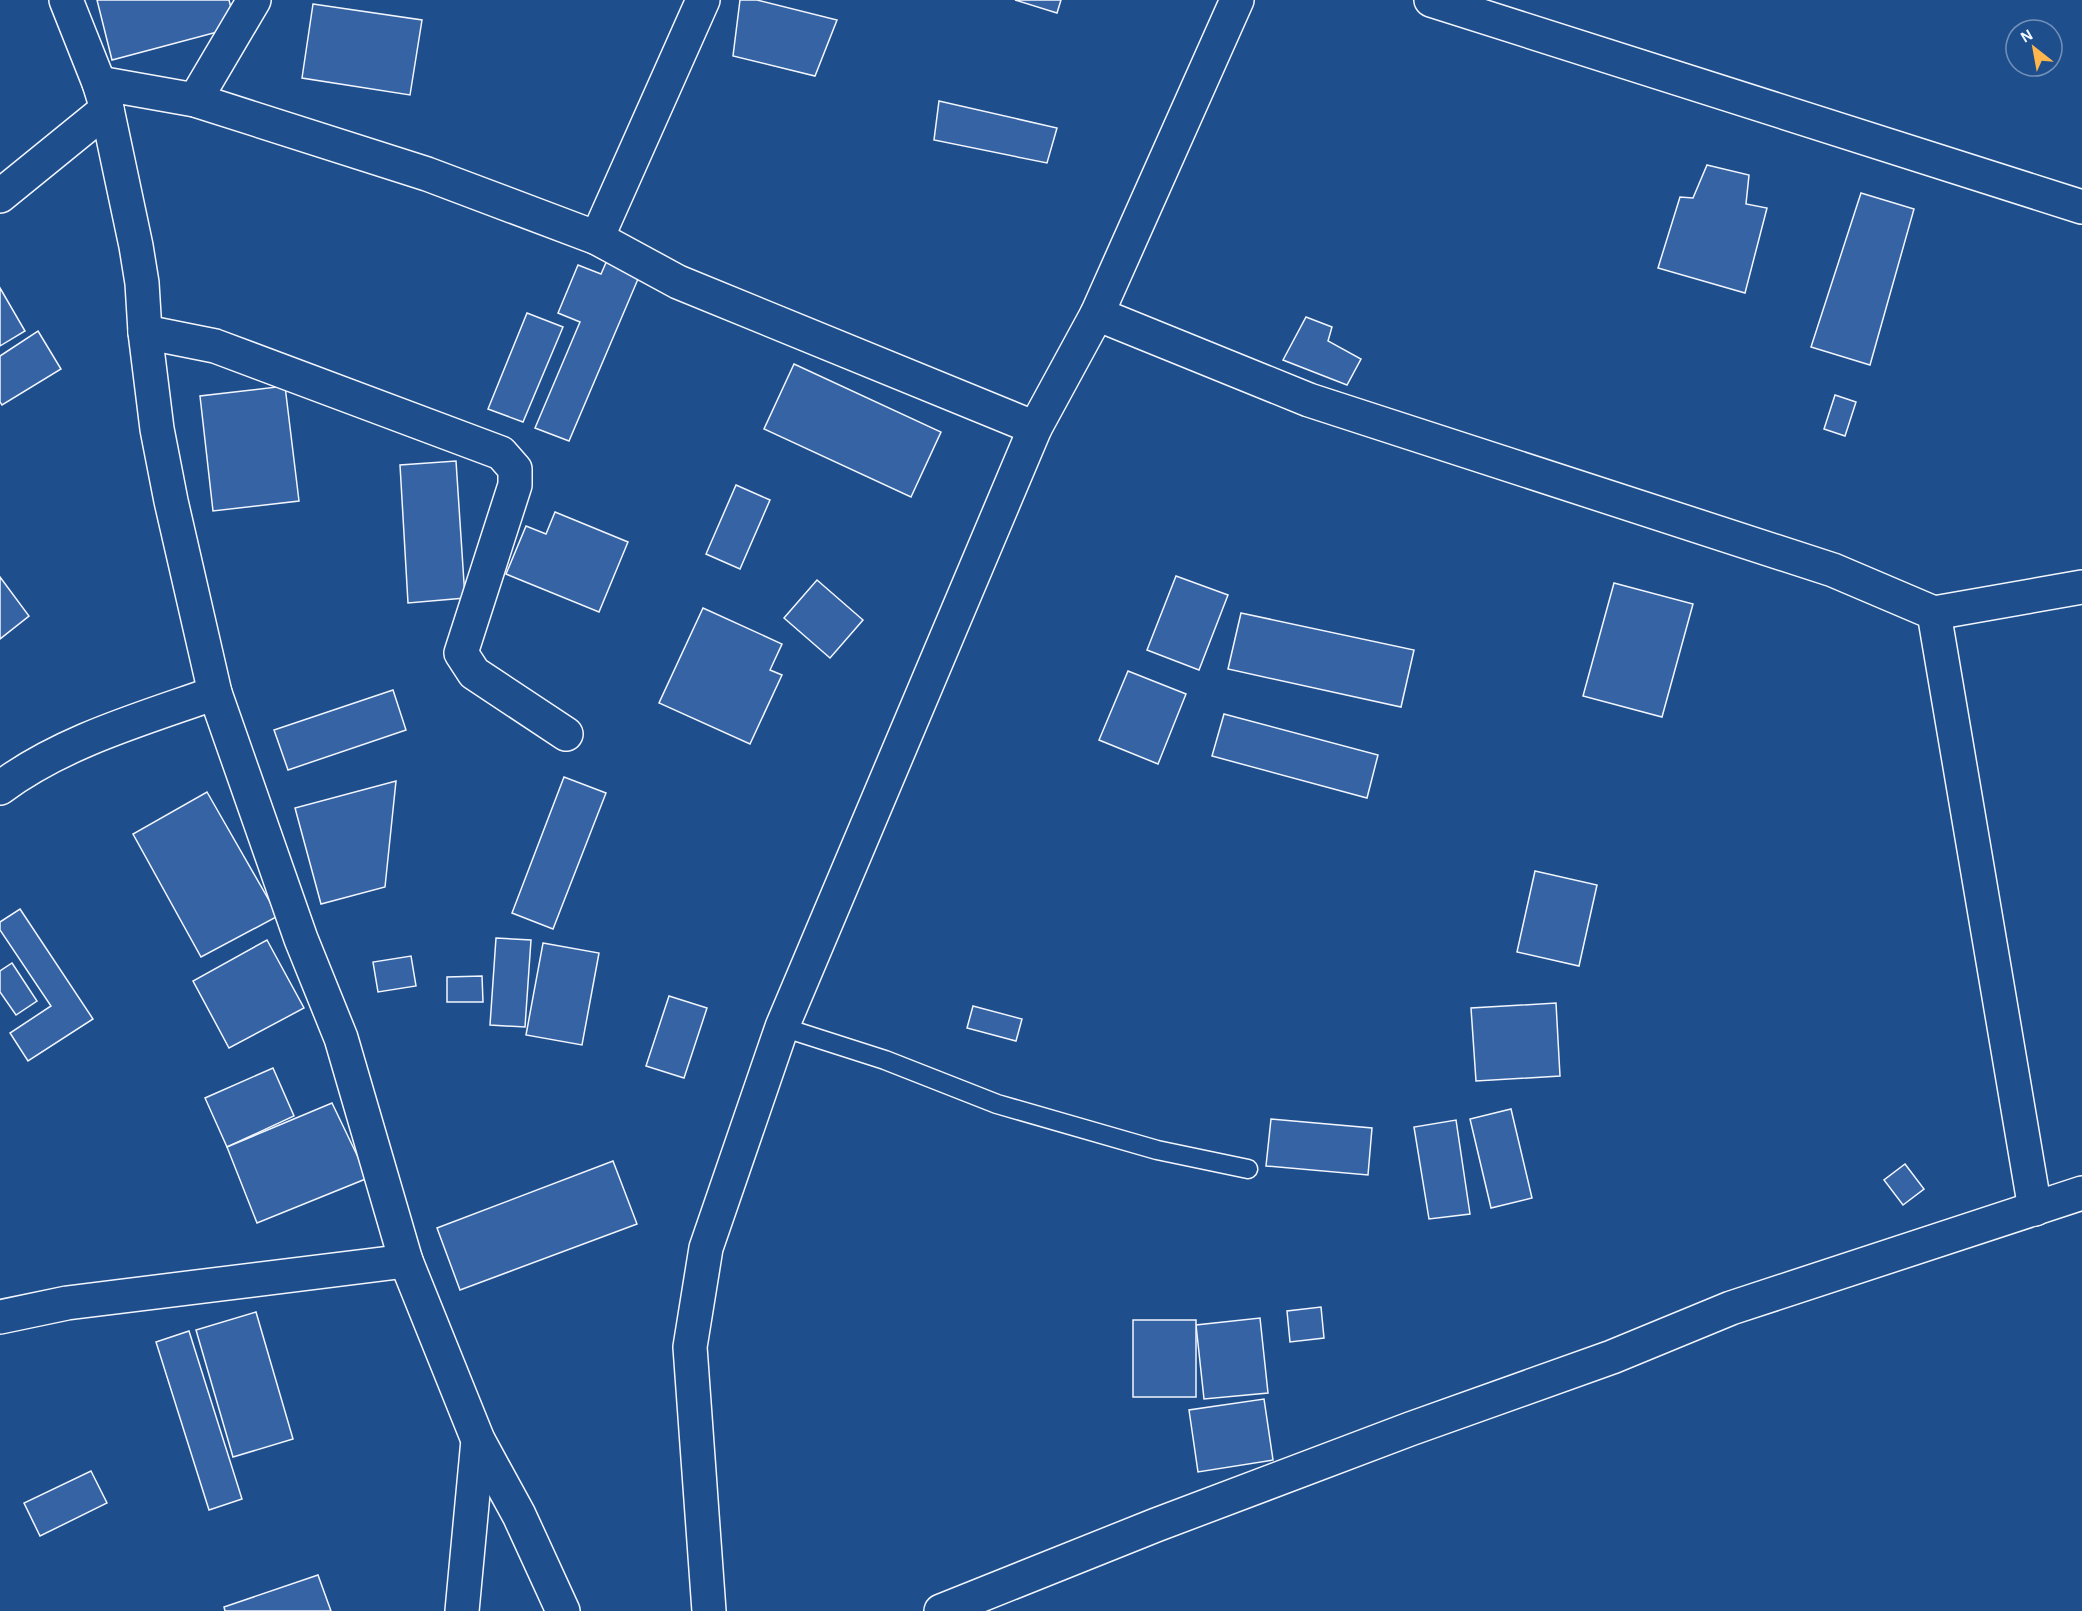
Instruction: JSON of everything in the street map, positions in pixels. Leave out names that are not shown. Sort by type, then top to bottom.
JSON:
[{"type":"street","points":[[66,0],[103,96],[136,246],[161,450],[215,693],[301,939],[341,1038],[406,1261],[478,1440],[519,1515],[562,1611]]},
{"type":"street","points":[[195,100],[254,0]]},
{"type":"street","points":[[597,238],[703,0]]},
{"type":"street","points":[[709,1611],[690,1347],[706,1248],[782,1027],[1035,428],[1097,314],[1237,0]]},
{"type":"street","points":[[1431,0],[2082,207]]},
{"type":"street","points":[[0,196],[103,96],[195,100],[427,174],[597,238],[678,282],[1035,428]]},
{"type":"street","points":[[1097,314],[1309,400],[1833,570],[1934,613],[2082,587]]},
{"type":"street","points":[[145,332],[215,346],[501,453],[516,469],[515,485],[461,653],[474,673],[566,734]]},
{"type":"street","points":[[1934,613],[2035,1209]]},
{"type":"street","points":[[0,788],[16,776],[70,748],[215,693]]},
{"type":"street","points":[[941,1611],[1156,1525],[1612,1357],[1731,1308],[2082,1193]]},
{"type":"street","points":[[0,1317],[67,1303],[406,1261]]},
{"type":"street","points":[[462,1611],[478,1440]]},
{"type":"lane","points":[[782,1027],[885,1060],[997,1104],[1157,1150],[1248,1169]]},
{"type":"building","points":[[97,0],[229,0],[236,27],[112,60]]},
{"type":"building","points":[[740,0],[757,0],[837,20],[815,76],[733,56]]},
{"type":"building","points":[[1015,0],[1061,0],[1057,13]]},
{"type":"building","points":[[313,4],[422,20],[410,95],[302,78]]},
{"type":"building","points":[[939,101],[1057,128],[1047,163],[934,140]]},
{"type":"building","points":[[1707,165],[1749,175],[1746,204],[1767,208],[1745,293],[1658,268],[1680,197],[1693,198]]},
{"type":"building","points":[[1861,193],[1914,209],[1870,365],[1811,347]]},
{"type":"building","points":[[608,258],[641,272],[569,441],[535,428],[580,322],[558,313],[578,265],[601,274]]},
{"type":"building","points":[[0,288],[25,331],[0,346]]},
{"type":"building","points":[[527,313],[563,327],[523,422],[488,409]]},
{"type":"building","points":[[1306,317],[1332,327],[1328,341],[1361,359],[1347,385],[1283,360]]},
{"type":"building","points":[[38,331],[61,369],[2,405],[0,402],[0,356]]},
{"type":"building","points":[[794,364],[941,432],[911,497],[764,429]]},
{"type":"building","points":[[285,386],[299,501],[213,511],[200,396]]},
{"type":"building","points":[[1835,395],[1856,402],[1845,436],[1824,429]]},
{"type":"building","points":[[456,461],[465,598],[408,603],[400,465]]},
{"type":"building","points":[[736,485],[770,500],[740,569],[706,554]]},
{"type":"building","points":[[555,512],[628,542],[599,612],[506,574],[526,526],[546,534]]},
{"type":"building","points":[[1176,576],[1228,595],[1199,670],[1147,650]]},
{"type":"building","points":[[0,577],[29,616],[0,639]]},
{"type":"building","points":[[817,580],[863,620],[830,658],[784,618]]},
{"type":"building","points":[[1614,583],[1693,604],[1662,717],[1583,696]]},
{"type":"building","points":[[703,608],[782,644],[770,670],[782,675],[750,744],[659,703]]},
{"type":"building","points":[[1241,613],[1414,650],[1401,707],[1228,669]]},
{"type":"building","points":[[1128,671],[1186,694],[1158,764],[1099,740]]},
{"type":"building","points":[[393,690],[406,730],[288,770],[274,730]]},
{"type":"building","points":[[1224,714],[1378,755],[1367,798],[1212,756]]},
{"type":"building","points":[[564,777],[606,793],[553,929],[512,913]]},
{"type":"building","points":[[396,781],[385,887],[321,904],[295,808]]},
{"type":"building","points":[[207,792],[278,916],[201,957],[133,834]]},
{"type":"building","points":[[1535,871],[1597,885],[1579,966],[1517,952]]},
{"type":"building","points":[[20,909],[93,1019],[28,1061],[10,1033],[51,1006],[0,930],[0,922]]},
{"type":"building","points":[[496,938],[531,940],[525,1027],[490,1025]]},
{"type":"building","points":[[267,940],[304,1008],[229,1048],[193,981]]},
{"type":"building","points":[[543,943],[599,953],[582,1045],[526,1035]]},
{"type":"building","points":[[411,956],[416,986],[378,992],[373,962]]},
{"type":"building","points":[[12,963],[37,1001],[16,1015],[0,992],[0,971]]},
{"type":"building","points":[[482,976],[483,1002],[447,1002],[447,977]]},
{"type":"building","points":[[669,996],[707,1008],[684,1078],[646,1066]]},
{"type":"building","points":[[1556,1003],[1560,1076],[1476,1081],[1471,1008]]},
{"type":"building","points":[[973,1006],[1022,1019],[1016,1041],[967,1028]]},
{"type":"building","points":[[273,1068],[294,1116],[227,1147],[205,1098]]},
{"type":"building","points":[[332,1103],[368,1178],[257,1223],[227,1147]]},
{"type":"building","points":[[1511,1109],[1532,1198],[1491,1208],[1470,1119]]},
{"type":"building","points":[[1271,1119],[1372,1128],[1368,1175],[1266,1166]]},
{"type":"building","points":[[1456,1120],[1470,1214],[1429,1219],[1414,1127]]},
{"type":"building","points":[[613,1161],[637,1224],[460,1290],[437,1228]]},
{"type":"building","points":[[1905,1164],[1924,1189],[1903,1205],[1884,1180]]},
{"type":"building","points":[[1321,1307],[1324,1338],[1290,1342],[1287,1311]]},
{"type":"building","points":[[256,1312],[293,1439],[233,1457],[196,1330]]},
{"type":"building","points":[[1260,1318],[1268,1393],[1204,1399],[1196,1325]]},
{"type":"building","points":[[1133,1320],[1196,1320],[1196,1397],[1133,1397]]},
{"type":"building","points":[[189,1331],[242,1499],[209,1510],[156,1342]]},
{"type":"building","points":[[1264,1399],[1273,1460],[1198,1472],[1189,1410]]},
{"type":"building","points":[[91,1471],[107,1503],[40,1536],[24,1503]]},
{"type":"building","points":[[318,1575],[331,1611],[225,1611],[224,1607]]}]
